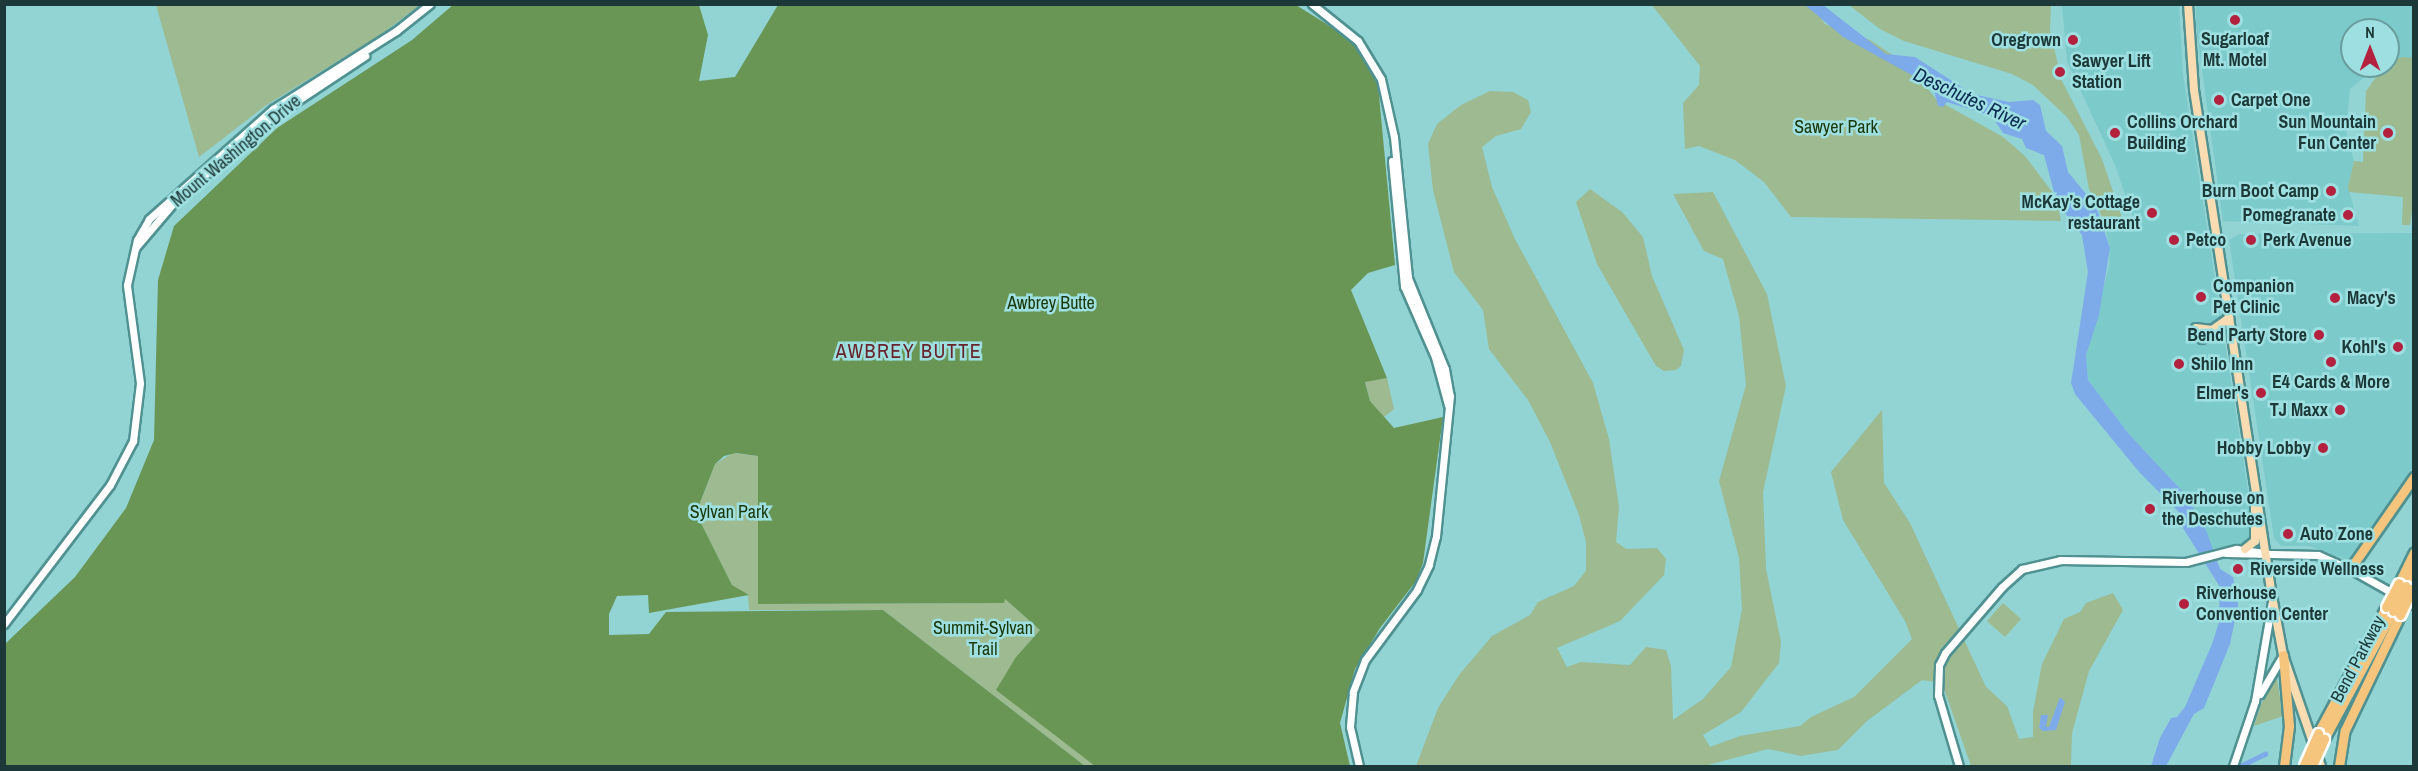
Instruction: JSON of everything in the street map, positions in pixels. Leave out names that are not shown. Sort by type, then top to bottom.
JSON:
[{"type":"highway","points":[[2350,569],[2414,477]]},
{"type":"highway","name":"Bend Parkway","points":[[2408,586],[2414,552]]},
{"type":"highway","name":"Bend Parkway","points":[[2307,766],[2321,736],[2408,586],[2414,571]]},
{"type":"highway","points":[[2339,766],[2345,730],[2393,611],[2408,586]]},
{"type":"highway","points":[[2283,655],[2289,726],[2284,766]]},
{"type":"main road","name":"Mount Washington Drive","points":[[4,624],[110,485],[133,441],[140,383],[127,285],[143,228],[159,209],[273,109],[396,31],[430,4]]},
{"type":"main road","name":"Mount Washington Drive","points":[[136,247],[176,200],[280,110],[381,46],[436,4]]},
{"type":"main road","points":[[1312,4],[1347,29],[1369,56],[1385,91],[1408,278],[1445,369],[1448,407],[1436,536],[1429,565],[1417,590],[1365,660],[1353,692],[1350,727],[1359,766]]},
{"type":"main road","points":[[2188,4],[2194,90],[2272,596],[2283,655],[2321,766]]},
{"type":"main road","points":[[2202,339],[2223,325],[2229,318]]},
{"type":"main road","points":[[2196,328],[2212,330],[2223,325]]},
{"type":"main road","points":[[2245,549],[2255,541],[2252,517],[2256,489]]},
{"type":"main road","points":[[1959,766],[1938,695],[1940,664],[1945,653],[2011,577],[2033,565],[2060,560],[2196,561],[2245,549],[2266,554]]},
{"type":"main road","points":[[2226,553],[2318,555],[2350,569],[2414,605]]},
{"type":"main road","points":[[2233,766],[2255,701],[2272,596]]},
{"type":"main road","points":[[2255,701],[2283,655]]},
{"type":"shaded area","points":[[2062,5],[2179,5],[2183,74],[2249,497],[2251,537],[2248,543],[2212,549],[2185,494],[2128,433],[2088,380],[2086,355],[2109,266],[2110,248],[2104,221],[2134,220],[2115,165],[2067,61]]},
{"type":"shaded area","points":[[2196,5],[2413,5],[2413,58],[2400,60],[2400,18],[2340,18],[2340,78],[2363,78],[2350,89],[2346,131],[2354,161],[2348,187],[2359,226],[2223,221],[2196,26]]},
{"type":"shaded area","points":[[2413,233],[2413,467],[2351,561],[2309,546],[2281,546],[2274,538],[2229,240],[2239,234]]},
{"type":"green space","points":[[156,4],[420,5],[380,35],[265,106],[199,157]]},
{"type":"green space","name":"Awbrey Butte","points":[[454,4],[699,5],[708,35],[699,81],[735,77],[778,5],[1296,5],[1352,40],[1378,85],[1395,265],[1368,273],[1351,290],[1387,378],[1365,382],[1370,401],[1394,428],[1443,417],[1423,563],[1416,581],[1380,628],[1355,669],[1340,723],[1350,766],[1095,766],[996,690],[1016,657],[1040,630],[1005,599],[1004,603],[758,604],[758,456],[736,453],[724,456],[715,464],[696,513],[732,585],[749,595],[649,613],[648,595],[617,596],[609,614],[609,635],[649,634],[666,612],[883,610],[1085,766],[5,766],[5,644],[75,577],[126,508],[154,440],[158,280],[174,226],[277,128],[412,40]]},
{"type":"green space","name":"Sawyer Park","points":[[1652,5],[1811,5],[1825,24],[1870,40],[1908,66],[1937,100],[2003,137],[2025,156],[2056,197],[2061,221],[1791,217],[1764,182],[1735,160],[1699,146],[1685,149],[1683,103],[1699,85],[1700,66]]},
{"type":"green space","points":[[1849,5],[2051,5],[2050,31],[2062,81],[2102,159],[2123,221],[2104,221],[2089,189],[2079,135],[2067,117],[2033,85],[2012,74],[1904,41],[1880,29]]},
{"type":"green space","name":"Sun Mountain Fun Center","points":[[2400,58],[2413,58],[2414,197],[2410,225],[2402,225],[2403,197],[2349,192],[2348,187],[2354,161],[2363,162],[2366,91],[2376,78],[2400,78]]},
{"type":"green space","points":[[1490,91],[1513,92],[1528,100],[1531,112],[1521,129],[1496,136],[1482,147],[1492,187],[1515,239],[1593,383],[1609,439],[1619,507],[1616,542],[1626,549],[1657,548],[1666,559],[1664,575],[1620,621],[1557,648],[1567,667],[1581,662],[1630,665],[1646,647],[1666,650],[1671,666],[1673,720],[1703,699],[1731,667],[1742,609],[1739,558],[1719,481],[1746,385],[1739,316],[1723,259],[1704,251],[1673,194],[1713,192],[1767,294],[1786,386],[1763,492],[1766,569],[1781,642],[1779,663],[1741,712],[1703,735],[1710,747],[1740,736],[1800,726],[1811,717],[1854,697],[1912,639],[1905,621],[1843,520],[1831,472],[1882,410],[1884,483],[1910,523],[1986,687],[2007,706],[2019,739],[2033,737],[2033,712],[2042,664],[2064,619],[2080,612],[2086,603],[2113,593],[2123,610],[2089,671],[2072,733],[2071,766],[1971,766],[1942,683],[1922,680],[1867,721],[1838,750],[1801,756],[1768,749],[1704,766],[1416,766],[1438,708],[1459,675],[1492,636],[1530,615],[1538,602],[1574,586],[1586,571],[1586,542],[1579,515],[1550,442],[1528,400],[1489,349],[1483,310],[1454,272],[1433,190],[1428,144],[1437,124],[1461,105]]},
{"type":"green space","points":[[1590,189],[1622,212],[1643,237],[1652,276],[1684,350],[1681,366],[1676,370],[1664,371],[1656,366],[1597,264],[1576,202]]},
{"type":"green space","points":[[1387,378],[1394,409],[1384,417],[1370,401],[1365,381]]},
{"type":"green space","points":[[733,453],[758,456],[759,604],[1004,603],[1004,598],[1040,630],[1016,657],[1095,766],[1085,766],[883,610],[749,610],[748,595],[737,595],[696,513],[715,464]]},
{"type":"green space","points":[[2003,603],[2021,619],[2005,637],[1987,621]]},
{"type":"green space","points":[[2276,673],[2283,716],[2254,726],[2260,707]]},
{"type":"water","name":"Deschutes River","points":[[1805,5],[1823,5],[1886,54],[1915,57],[1972,94],[2009,102],[2033,100],[2040,105],[2046,131],[2062,146],[2068,172],[2096,206],[2110,248],[2099,315],[2086,355],[2088,380],[2128,433],[2185,494],[2206,530],[2220,569],[2233,577],[2238,605],[2230,644],[2204,708],[2194,714],[2166,766],[2151,766],[2160,738],[2171,718],[2177,717],[2185,707],[2212,644],[2219,622],[2220,587],[2183,528],[2178,511],[2140,473],[2075,394],[2071,383],[2088,272],[2082,235],[2057,203],[2044,155],[2026,148],[2022,139],[2003,133],[1992,116],[1947,102],[1943,107],[1938,106],[1934,90],[1926,83],[1843,37]]},
{"type":"water","points":[[2060,697],[2065,702],[2056,730],[2043,731],[2039,728],[2041,715],[2048,715],[2046,727],[2049,727]]},
{"type":"waterway","points":[[2240,766],[2265,754]]},
{"type":"place","name":"Sugarloaf Mt. Motel","points":[[2235,20]]},
{"type":"place","name":"Oregrown","points":[[2073,40]]},
{"type":"place","name":"Sawyer Lift Station","points":[[2060,72]]},
{"type":"place","name":"Carpet One","points":[[2219,100]]},
{"type":"place","name":"Collins Orchard Building","points":[[2115,133]]},
{"type":"place","name":"Sun Mountain Fun Center","points":[[2388,133]]},
{"type":"place","name":"Burn Boot Camp","points":[[2331,191]]},
{"type":"place","name":"McKay’s Cottage restaurant","points":[[2152,213]]},
{"type":"place","name":"Pomegranate","points":[[2348,215]]},
{"type":"place","name":"Petco","points":[[2174,240]]},
{"type":"place","name":"Perk Avenue","points":[[2251,240]]},
{"type":"place","name":"Companion Pet Clinic","points":[[2201,297]]},
{"type":"place","name":"Macy's","points":[[2335,298]]},
{"type":"place","name":"Bend Party Store","points":[[2319,335]]},
{"type":"place","name":"Kohl's","points":[[2398,347]]},
{"type":"place","name":"E4 Cards & More","points":[[2331,362]]},
{"type":"place","name":"Shilo Inn","points":[[2179,364]]},
{"type":"place","name":"Elmer's","points":[[2261,393]]},
{"type":"place","name":"TJ Maxx","points":[[2340,410]]},
{"type":"place","name":"Hobby Lobby","points":[[2323,448]]},
{"type":"place","name":"Riverhouse on the Deschutes","points":[[2150,509]]},
{"type":"place","name":"Auto Zone","points":[[2288,534]]},
{"type":"place","name":"Riverside Wellness","points":[[2238,569]]},
{"type":"place","name":"Riverhouse Convention Center","points":[[2184,604]]},
{"type":"district","name":"AWBREY BUTTE","points":[[909,350]]},
{"type":"park label","name":"Sylvan Park","points":[[729,512]]},
{"type":"park label","name":"Summit-Sylvan Trail","points":[[983,639]]}]
